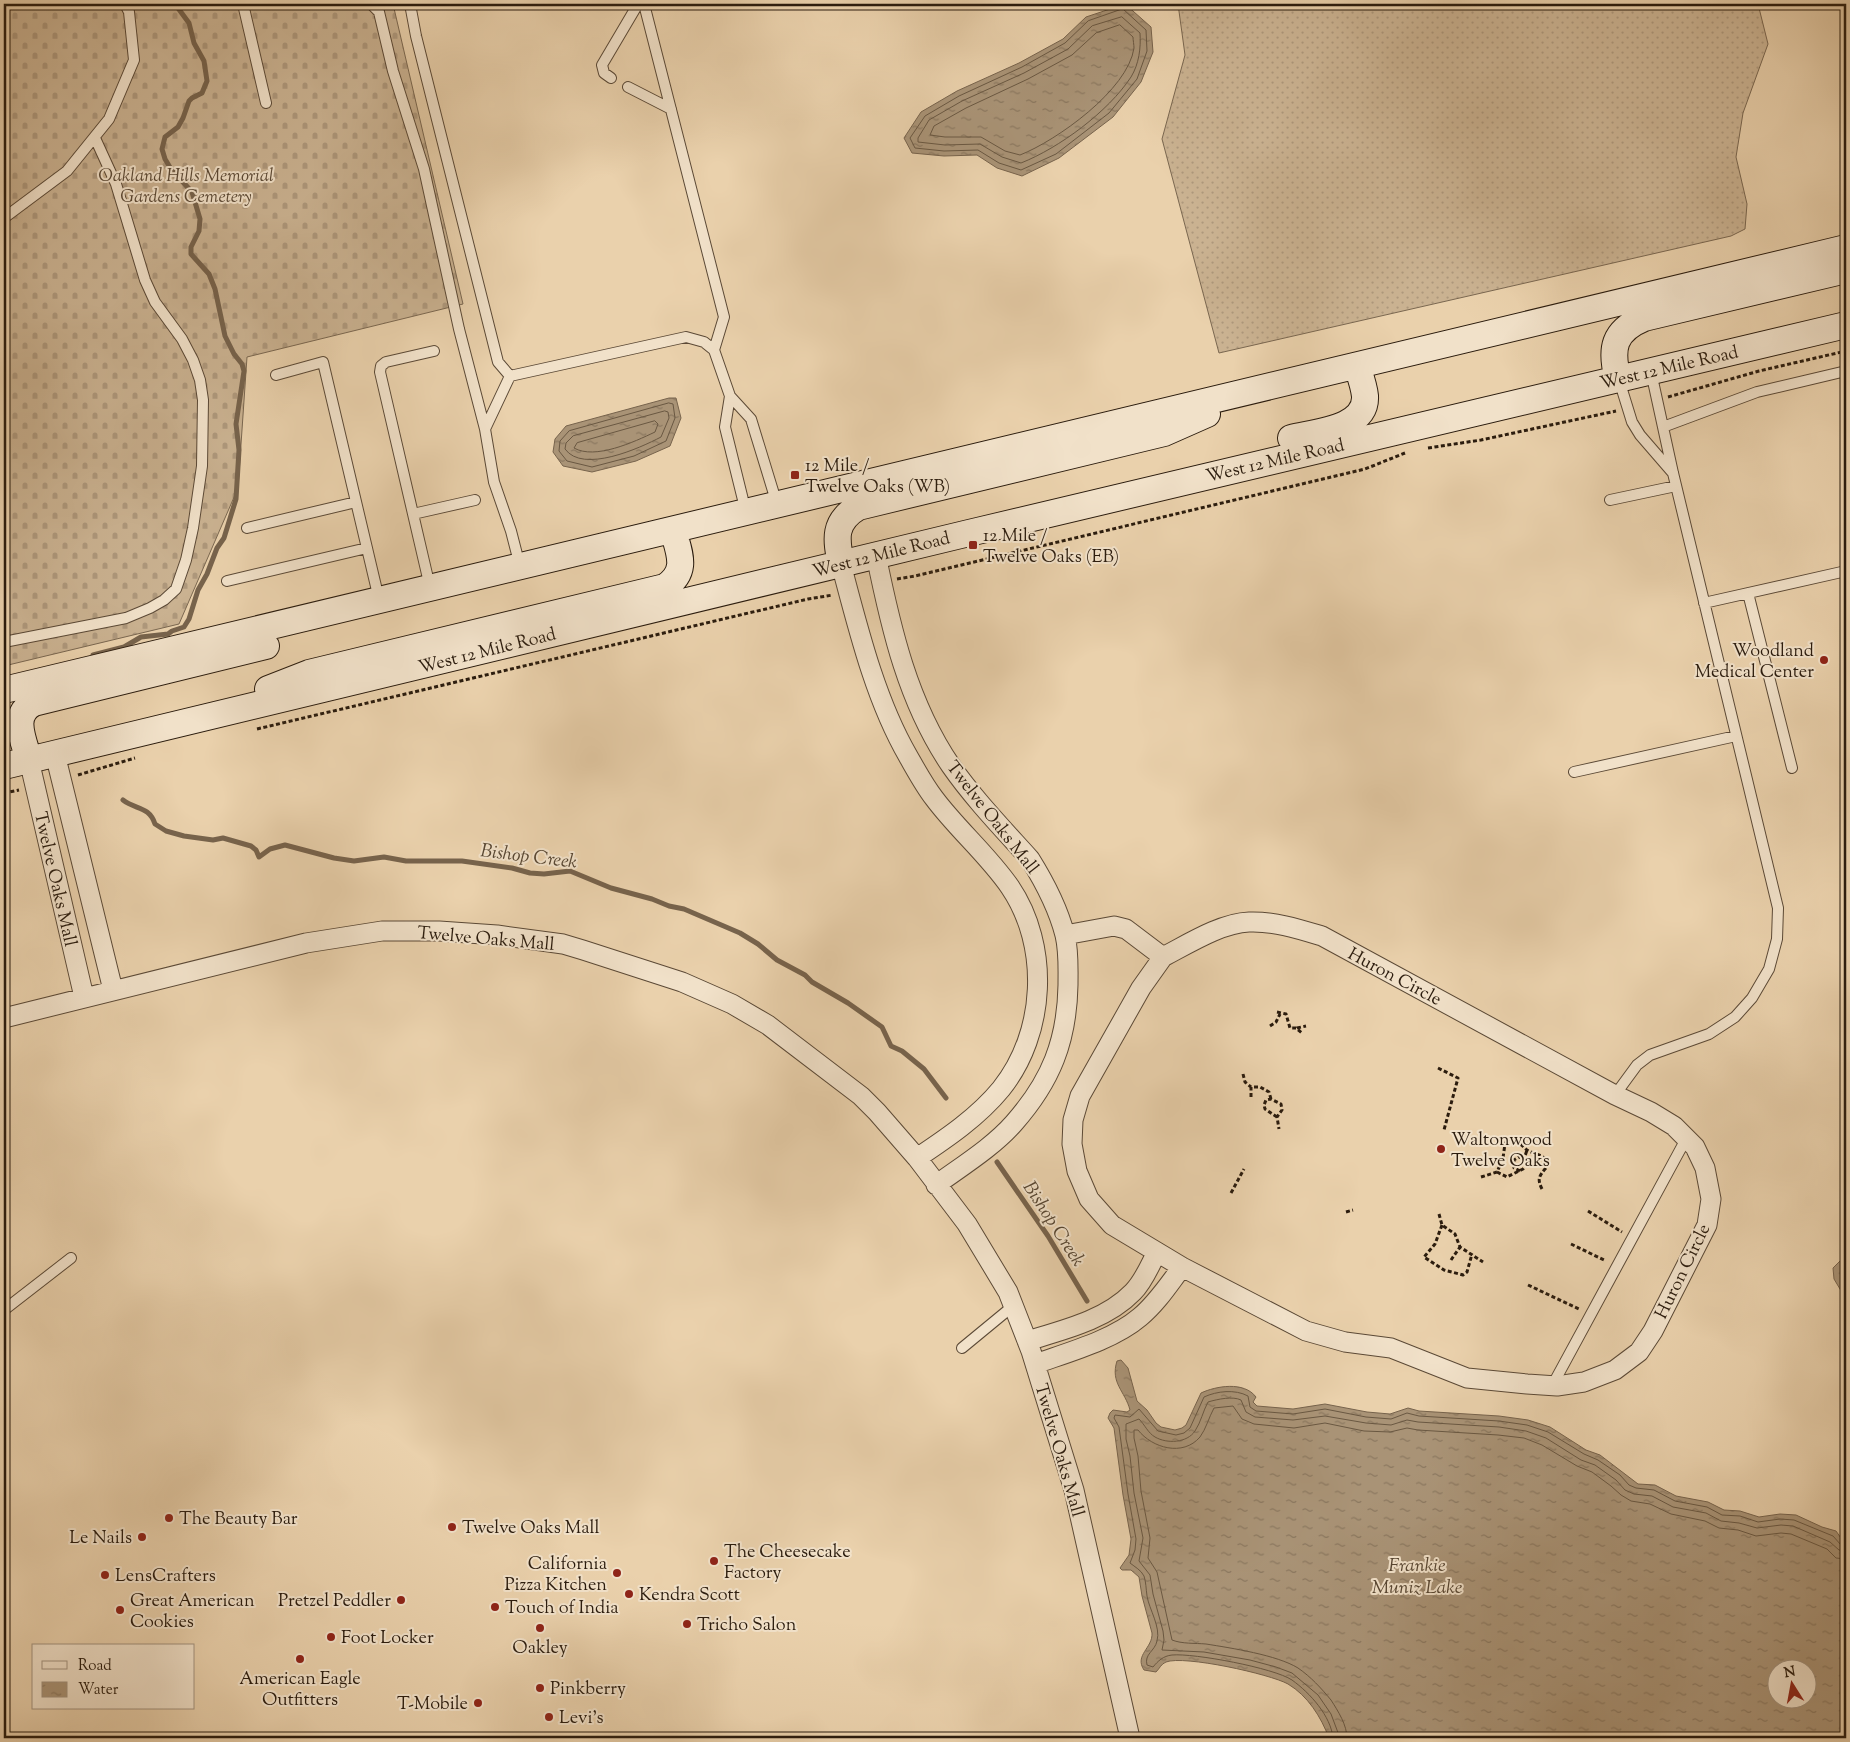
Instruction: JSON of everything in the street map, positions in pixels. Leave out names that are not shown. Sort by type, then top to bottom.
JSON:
[{"type":"main road","points":[[4,690],[1846,248]]},
{"type":"main road","points":[[1618,379],[1613,361],[1616,344],[1626,328],[1634,322],[1644,318],[1846,270]]},
{"type":"main road","name":"West 12 Mile Road","points":[[4,766],[876,555],[1846,325]]},
{"type":"main road","points":[[1002,525],[1064,493],[1350,422],[1357,418],[1365,403],[1365,394],[1357,366]]},
{"type":"main road","points":[[841,564],[837,544],[839,526],[843,518],[858,507],[1164,433],[1274,385]]},
{"type":"main road","points":[[176,725],[309,673],[665,587],[677,576],[680,569],[681,561],[673,530]]},
{"type":"main road","points":[[29,760],[20,719],[24,709],[34,703],[479,593],[516,567]]},
{"type":"street","name":"Twelve Oaks Mall","points":[[876,555],[895,636],[910,688],[926,724],[964,784],[1030,860],[1047,887],[1064,935],[1068,955],[1068,1011],[1058,1051],[1044,1083],[1013,1125],[968,1162],[936,1185]]},
{"type":"street","name":"Twelve Oaks Mall","points":[[841,564],[879,695],[895,732],[934,798],[1000,874],[1017,899],[1029,929],[1036,958],[1038,983],[1035,1014],[1028,1040],[1013,1072],[986,1106],[947,1138],[917,1158]]},
{"type":"street","name":"Twelve Oaks Mall","points":[[55,754],[113,990]]},
{"type":"street","name":"Twelve Oaks Mall","points":[[29,760],[84,998]]},
{"type":"street","name":"Huron Circle","points":[[1249,922],[1291,926],[1322,936],[1615,1095],[1651,1112],[1674,1126],[1695,1148],[1705,1168],[1711,1199],[1707,1225],[1653,1331],[1639,1352],[1615,1370],[1584,1382],[1552,1386],[1468,1378],[1391,1348],[1345,1342],[1306,1331],[1182,1267],[1112,1225],[1089,1199],[1076,1171],[1072,1144],[1073,1120],[1080,1096],[1141,988],[1163,957],[1215,930],[1249,922]]},
{"type":"street","points":[[1064,935],[1114,926],[1130,931],[1163,957]]},
{"type":"street","name":"Twelve Oaks Mall","points":[[4,1018],[306,942],[364,933],[439,931],[497,935],[563,944],[625,962],[682,982],[732,1004],[768,1025],[861,1096],[877,1112],[917,1158],[967,1224],[1008,1292],[1035,1364],[1074,1490],[1130,1738]]},
{"type":"street","points":[[1027,1341],[1099,1316],[1119,1304],[1134,1291],[1157,1252]]},
{"type":"street","points":[[1035,1364],[1110,1336],[1139,1318],[1157,1301],[1182,1267]]},
{"type":"lane","points":[[4,218],[68,171],[109,119],[134,60],[128,12],[125,4]]},
{"type":"lane","points":[[243,4],[266,103]]},
{"type":"lane","points":[[371,4],[379,12],[393,71],[424,169],[459,329],[485,429],[494,482],[511,531],[516,567]]},
{"type":"lane","points":[[410,4],[435,112],[498,362],[510,376]]},
{"type":"lane","points":[[611,78],[604,73],[602,65],[638,4]]},
{"type":"lane","points":[[644,4],[724,317],[714,350]]},
{"type":"lane","points":[[628,87],[671,110]]},
{"type":"lane","points":[[4,642],[126,618],[164,600],[176,589],[194,528],[202,466],[204,400],[200,380],[193,360],[182,339],[155,302],[145,280],[116,184],[95,138]]},
{"type":"lane","points":[[510,376],[686,337],[704,342],[714,350],[730,396],[751,419],[777,505]]},
{"type":"lane","points":[[430,588],[380,372],[381,366],[386,362],[434,351]]},
{"type":"lane","points":[[276,375],[323,362],[380,600]]},
{"type":"lane","points":[[1615,1095],[1637,1066],[1650,1055],[1672,1049],[1709,1034],[1735,1017],[1752,998],[1769,969],[1777,939],[1778,908],[1676,486],[1651,371]]},
{"type":"lane","points":[[1663,427],[1757,392],[1846,371]]},
{"type":"lane","points":[[485,429],[510,376]]},
{"type":"lane","points":[[1618,379],[1627,408],[1640,435],[1673,473]]},
{"type":"lane","points":[[730,396],[725,427],[746,512]]},
{"type":"lane","points":[[1610,500],[1676,486]]},
{"type":"lane","points":[[413,514],[475,500]]},
{"type":"lane","points":[[247,528],[356,502]]},
{"type":"lane","points":[[227,581],[367,548]]},
{"type":"lane","points":[[1704,603],[1846,570]]},
{"type":"lane","points":[[1748,593],[1792,768]]},
{"type":"lane","points":[[1574,772],[1736,736]]},
{"type":"lane","points":[[1552,1386],[1686,1139]]},
{"type":"lane","points":[[4,1310],[71,1258]]},
{"type":"lane","points":[[962,1348],[1013,1306]]},
{"type":"path","points":[[1658,400],[1759,371],[1846,351]]},
{"type":"path","points":[[1422,449],[1480,440],[1627,408]]},
{"type":"path","points":[[882,583],[1365,470],[1413,450]]},
{"type":"path","points":[[250,731],[808,599],[848,592]]},
{"type":"path","points":[[61,780],[144,756]]},
{"type":"path","points":[[4,793],[35,786]]},
{"type":"path","points":[[1270,1026],[1276,1022],[1279,1013],[1286,1014],[1290,1028],[1306,1026]]},
{"type":"path","points":[[1296,1028],[1302,1033]]},
{"type":"path","points":[[1438,1068],[1458,1078],[1444,1130]]},
{"type":"path","points":[[1243,1074],[1245,1082],[1251,1087],[1260,1087],[1269,1092],[1271,1099]]},
{"type":"path","points":[[1251,1087],[1252,1096]]},
{"type":"path","points":[[1277,1117],[1265,1109],[1266,1100],[1271,1099],[1281,1104],[1282,1110],[1277,1117],[1279,1129]]},
{"type":"path","points":[[1497,1172],[1503,1157],[1505,1144],[1508,1140],[1516,1140],[1528,1150],[1542,1155],[1546,1159],[1546,1168],[1538,1176],[1538,1182],[1542,1189]]},
{"type":"path","points":[[1524,1159],[1528,1150]]},
{"type":"path","points":[[1481,1177],[1497,1172],[1507,1177],[1520,1171],[1527,1164],[1524,1159],[1519,1157],[1514,1160],[1514,1168],[1520,1171]]},
{"type":"path","points":[[1230,1193],[1244,1169]]},
{"type":"path","points":[[1346,1212],[1353,1210]]},
{"type":"path","points":[[1588,1211],[1632,1238]]},
{"type":"path","points":[[1439,1214],[1442,1225],[1435,1244],[1424,1257],[1444,1270],[1462,1275],[1467,1272],[1472,1254]]},
{"type":"path","points":[[1442,1225],[1455,1234],[1460,1247],[1484,1262]]},
{"type":"path","points":[[1571,1244],[1616,1267]]},
{"type":"path","points":[[1451,1260],[1460,1247]]},
{"type":"path","points":[[1528,1285],[1590,1315]]},
{"type":"green space","name":"Oakland Hills Memorial Gardens Cemetery","points":[[4,4],[393,4],[463,304],[247,357],[238,488],[179,624],[4,666]]},
{"type":"green space","points":[[1178,4],[1758,4],[1768,44],[1743,113],[1736,157],[1747,204],[1745,229],[1731,236],[1219,353],[1162,139],[1185,55]]},
{"type":"water","points":[[1125,4],[1151,27],[1153,52],[1141,82],[1113,117],[1059,158],[1022,176],[997,168],[977,155],[944,156],[912,153],[904,138],[921,112],[957,91],[1019,63],[1063,39],[1086,17]]},
{"type":"water","points":[[669,398],[676,398],[681,418],[670,446],[636,461],[592,472],[563,466],[553,452],[555,439],[566,426]]},
{"type":"water","points":[[1846,1260],[1846,1299],[1834,1279],[1833,1268],[1840,1261]]},
{"type":"water","name":"Frankie Muniz Lake","points":[[1121,1360],[1128,1368],[1137,1401],[1161,1427],[1175,1430],[1182,1428],[1186,1425],[1201,1393],[1214,1388],[1230,1386],[1251,1392],[1256,1397],[1253,1402],[1257,1406],[1293,1409],[1325,1404],[1367,1412],[1390,1414],[1408,1408],[1419,1411],[1499,1416],[1528,1420],[1550,1427],[1586,1450],[1600,1455],[1638,1484],[1655,1485],[1676,1496],[1708,1502],[1724,1510],[1740,1511],[1759,1517],[1780,1514],[1796,1515],[1836,1531],[1846,1545],[1846,1738],[1329,1738],[1322,1722],[1308,1701],[1288,1684],[1278,1680],[1227,1667],[1190,1661],[1166,1662],[1156,1672],[1144,1670],[1141,1660],[1150,1643],[1152,1633],[1139,1577],[1131,1570],[1122,1570],[1120,1568],[1129,1555],[1131,1539],[1114,1428],[1108,1418],[1113,1410],[1127,1412],[1130,1410],[1119,1387],[1115,1369],[1117,1361]]},
{"type":"waterway","points":[[93,655],[124,647],[141,637],[168,634],[184,627],[189,619],[198,590],[207,574],[217,548],[224,538],[236,499],[239,450],[236,424],[244,371],[242,364],[234,354],[225,336],[215,289],[209,274],[191,254],[191,247],[199,231],[200,219],[192,192],[171,169],[162,149],[165,137],[178,127],[189,101],[202,93],[207,81],[204,61],[194,43],[189,23],[175,4]]},
{"type":"waterway","name":"Bishop Creek","points":[[123,800],[146,811],[155,824],[166,831],[184,836],[213,840],[223,838],[251,846],[256,850],[259,857],[270,849],[285,845],[334,858],[354,861],[384,857],[406,861],[462,861],[512,868],[530,873],[544,874],[570,871],[611,888],[684,909],[740,933],[758,944],[777,960],[805,975],[812,982],[848,1003],[882,1027],[891,1046],[902,1051],[924,1069],[946,1098]]},
{"type":"waterway","name":"Bishop Creek","points":[[997,1162],[1048,1236],[1087,1301]]},
{"type":"place","name":"12 Mile / Twelve Oaks (WB)","points":[[795,475]]},
{"type":"place","name":"12 Mile / Twelve Oaks (EB)","points":[[973,545]]},
{"type":"place","name":"Woodland Medical Center","points":[[1824,660]]},
{"type":"place","name":"Waltonwood Twelve Oaks","points":[[1441,1149]]},
{"type":"place","name":"The Beauty Bar","points":[[169,1518]]},
{"type":"place","name":"Twelve Oaks Mall","points":[[452,1527]]},
{"type":"place","name":"Le Nails","points":[[142,1537]]},
{"type":"place","name":"The Cheesecake Factory","points":[[714,1561]]},
{"type":"place","name":"California Pizza Kitchen","points":[[617,1573]]},
{"type":"place","name":"LensCrafters","points":[[105,1575]]},
{"type":"place","name":"Kendra Scott","points":[[629,1594]]},
{"type":"place","name":"Pretzel Peddler","points":[[401,1600]]},
{"type":"place","name":"Touch of India","points":[[495,1607]]},
{"type":"place","name":"Great American Cookies","points":[[120,1610]]},
{"type":"place","name":"Tricho Salon","points":[[687,1624]]},
{"type":"place","name":"Oakley","points":[[540,1628]]},
{"type":"place","name":"Foot Locker","points":[[331,1637]]},
{"type":"place","name":"American Eagle Outfitters","points":[[300,1659]]},
{"type":"place","name":"Pinkberry","points":[[540,1688]]},
{"type":"place","name":"T-Mobile","points":[[478,1703]]},
{"type":"place","name":"Levi's","points":[[549,1717]]}]
